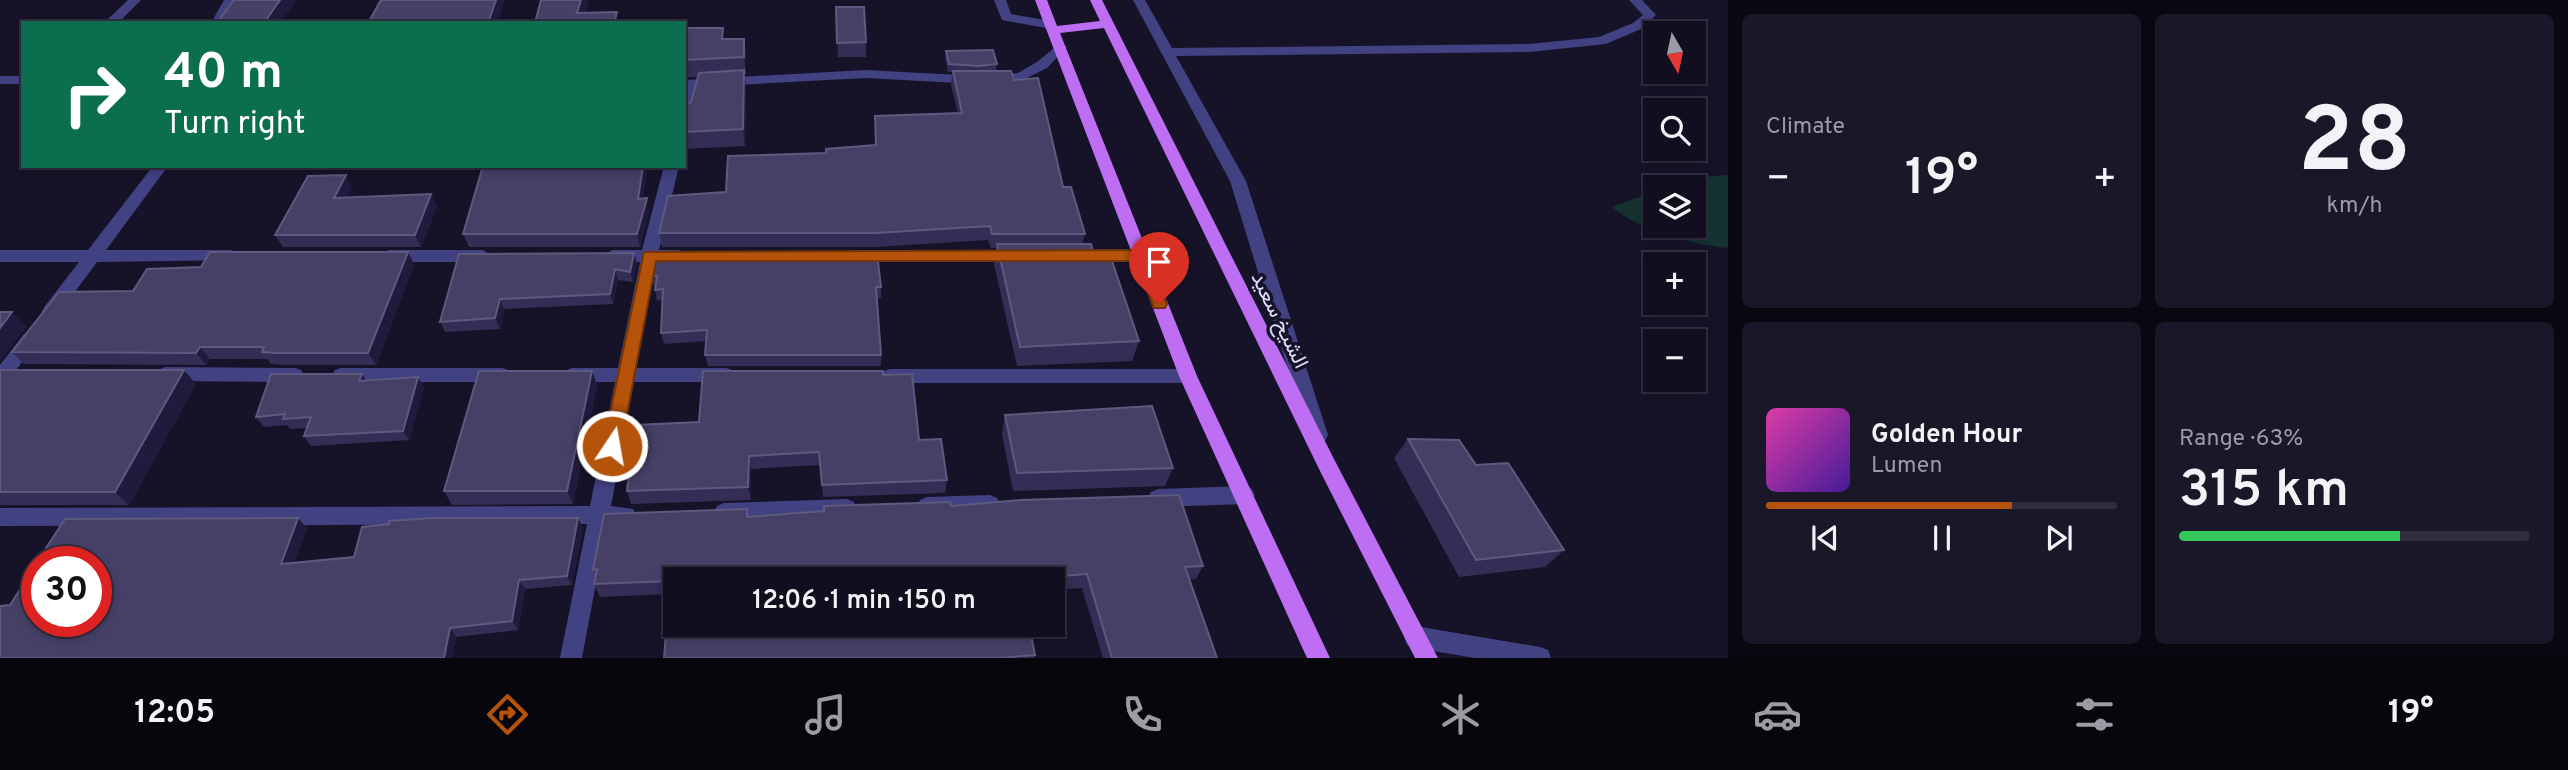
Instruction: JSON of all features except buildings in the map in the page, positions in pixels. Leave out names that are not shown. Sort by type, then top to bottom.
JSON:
[{"type":"main road","points":[[1041,0],[1188,376],[1319,658]]},
{"type":"main road","name":"الشيخ سعيد","points":[[1096,0],[1328,467],[1427,658]]},
{"type":"main road","points":[[1052,28],[1107,24]]},
{"type":"street","points":[[112,21],[135,0]]},
{"type":"street","points":[[218,21],[230,0]]},
{"type":"street","points":[[1000,0],[1006,17],[1052,28]]},
{"type":"street","points":[[1139,0],[1238,181],[1328,467]]},
{"type":"street","points":[[1168,52],[1529,48],[1601,41],[1637,26],[1650,15],[1635,0]]},
{"type":"street","points":[[686,105],[689,84],[864,74],[978,80],[1021,77],[1042,65],[1060,47]]},
{"type":"street","points":[[0,80],[21,80]]},
{"type":"street","points":[[1,375],[159,168]]},
{"type":"street","points":[[572,658],[597,516],[649,256],[671,168]]},
{"type":"street","points":[[1055,256],[1141,255]]},
{"type":"street","points":[[0,257],[246,256]]},
{"type":"street","points":[[371,256],[496,256]]},
{"type":"street","points":[[594,256],[691,256]]},
{"type":"street","points":[[842,256],[1030,256]]},
{"type":"street","points":[[1,375],[31,374]]},
{"type":"street","points":[[142,374],[516,375]]},
{"type":"street","points":[[557,375],[750,375]]},
{"type":"street","points":[[873,376],[1188,376]]},
{"type":"street","points":[[1135,499],[1245,495]]},
{"type":"street","points":[[900,507],[1011,503]]},
{"type":"street","points":[[707,513],[873,508]]},
{"type":"street","points":[[0,517],[652,515]]},
{"type":"street","points":[[1415,637],[1540,658]]},
{"type":"green space","points":[[1728,175],[1728,248],[1679,238],[1706,238],[1706,177]]},
{"type":"green space","points":[[1643,176],[1643,225],[1612,207],[1642,196]]},
{"type":"route","points":[[612,446],[649,256],[1141,255],[1159,304]]}]
